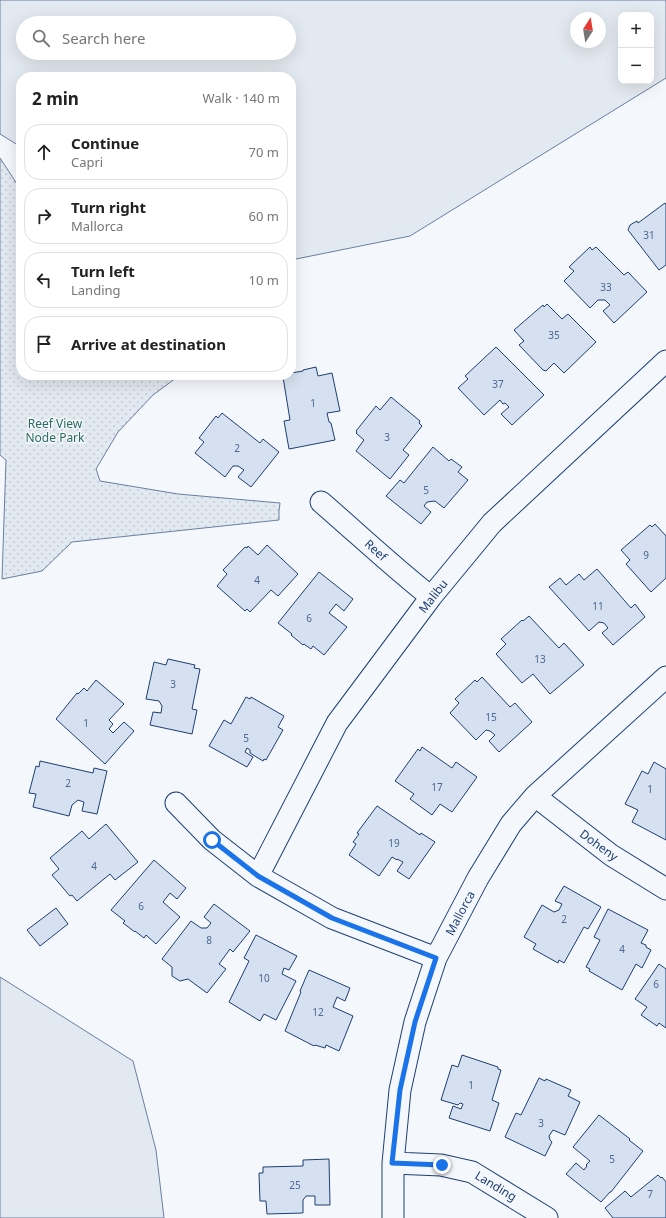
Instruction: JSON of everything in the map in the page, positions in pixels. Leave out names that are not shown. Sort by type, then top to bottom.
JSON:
[{"type":"street","name":"Malibu","points":[[258,876],[337,723],[431,597],[492,523],[666,362]]},
{"type":"street","name":"Reef","points":[[321,502],[378,550],[399,571],[431,597]]},
{"type":"street","name":"Mallorca","points":[[393,1218],[392,1163],[402,1082],[415,1022],[436,958],[478,878],[511,824],[535,796],[666,677]]},
{"type":"street","name":"Doheny","points":[[535,796],[611,855],[666,889]]},
{"type":"street","points":[[176,803],[212,840],[258,876],[332,918],[436,958]]},
{"type":"street","name":"Landing","points":[[392,1163],[442,1165],[472,1172],[547,1218]]},
{"type":"green space","points":[[0,0],[666,0],[666,78],[410,236],[296,259],[296,72],[16,72],[16,144],[0,134]]},
{"type":"green space","name":"Reef View Node Park","points":[[0,158],[16,182],[16,380],[173,380],[153,395],[118,432],[96,469],[100,481],[178,494],[280,503],[279,520],[72,542],[42,571],[2,579],[6,460],[0,455]]},
{"type":"green space","points":[[0,977],[133,1061],[156,1150],[164,1218],[0,1218]]},
{"type":"building","points":[[665,203],[666,265],[659,270],[628,230],[630,225],[637,221],[638,223]]},
{"type":"building","points":[[590,247],[592,250],[596,247],[624,275],[628,272],[647,292],[614,323],[603,311],[610,305],[605,300],[598,300],[590,308],[564,281],[574,271],[569,267]]},
{"type":"building","points":[[547,304],[562,319],[568,314],[596,342],[564,373],[554,363],[546,371],[543,370],[519,345],[524,341],[514,330],[543,305],[544,307]]},
{"type":"building","points":[[496,347],[544,395],[512,425],[501,414],[509,407],[505,403],[503,404],[500,400],[484,415],[458,388],[468,379],[465,376]]},
{"type":"building","points":[[316,367],[318,376],[332,373],[340,411],[327,413],[335,440],[289,449],[284,421],[290,420],[283,380],[296,380],[296,372]]},
{"type":"building","points":[[391,397],[420,421],[419,423],[422,426],[403,450],[409,455],[390,479],[356,451],[364,440],[356,433],[356,431],[376,406],[380,410]]},
{"type":"building","points":[[222,413],[260,443],[263,439],[279,452],[251,487],[238,477],[244,470],[238,466],[233,466],[225,477],[195,453],[204,442],[199,438],[216,416],[218,418]]},
{"type":"building","points":[[433,447],[449,461],[451,459],[462,467],[458,472],[468,480],[444,508],[435,501],[427,502],[424,506],[431,512],[421,524],[386,496],[400,480],[404,483]]},
{"type":"building","points":[[655,524],[666,536],[666,578],[651,592],[626,564],[630,560],[621,550],[650,525],[652,527]]},
{"type":"building","points":[[267,545],[298,574],[278,596],[271,590],[250,612],[247,609],[245,611],[217,586],[227,574],[223,570],[245,547],[247,548],[248,546],[258,555]]},
{"type":"building","points":[[597,569],[631,608],[635,604],[645,617],[613,645],[602,633],[608,628],[604,623],[599,622],[589,631],[549,587],[560,578],[566,585],[579,574],[584,580]]},
{"type":"building","points":[[319,572],[353,599],[344,611],[336,604],[329,613],[347,627],[324,655],[313,646],[311,649],[304,644],[303,645],[278,623]]},
{"type":"building","points":[[529,616],[559,648],[564,643],[584,665],[550,694],[533,674],[522,683],[496,654],[506,644],[501,639],[522,620],[523,621]]},
{"type":"building","points":[[168,659],[195,665],[194,668],[200,669],[192,709],[197,710],[192,734],[150,725],[153,712],[161,713],[162,706],[159,701],[146,699],[154,662],[166,665]]},
{"type":"building","points":[[482,677],[510,707],[515,703],[532,722],[499,752],[489,741],[495,735],[490,731],[486,730],[476,740],[450,713],[459,703],[455,699],[475,680],[477,682]]},
{"type":"building","points":[[96,680],[124,704],[109,720],[113,724],[109,729],[113,733],[124,722],[134,731],[105,764],[56,719],[77,693],[78,694],[84,688],[87,691]]},
{"type":"building","points":[[246,697],[250,699],[251,697],[284,716],[278,727],[283,730],[266,760],[264,759],[263,761],[250,753],[250,750],[247,748],[245,752],[253,757],[247,767],[209,746],[224,720],[231,724]]},
{"type":"building","points":[[422,747],[452,768],[456,762],[477,777],[452,812],[440,804],[432,815],[410,799],[414,794],[395,781],[418,749],[420,751]]},
{"type":"building","points":[[40,761],[93,773],[94,768],[107,771],[97,814],[82,811],[84,802],[78,800],[72,805],[69,816],[33,807],[36,794],[29,793],[36,766],[39,767]]},
{"type":"building","points":[[654,762],[666,769],[666,840],[632,822],[638,810],[625,804],[642,771],[648,774]]},
{"type":"building","points":[[377,806],[420,835],[421,833],[435,842],[409,879],[397,871],[403,862],[392,857],[379,876],[349,855],[356,844],[353,842],[359,834],[357,833]]},
{"type":"building","points":[[106,824],[138,862],[115,880],[110,874],[77,901],[72,895],[70,896],[52,875],[59,869],[50,858],[82,831],[89,839]]},
{"type":"building","points":[[154,860],[186,888],[177,899],[170,893],[163,902],[180,917],[156,944],[146,935],[144,938],[123,923],[125,921],[111,910]]},
{"type":"building","points":[[564,886],[601,907],[588,929],[584,927],[564,963],[559,960],[558,963],[533,949],[536,944],[524,937],[542,905],[554,912],[559,910],[562,904],[555,901]]},
{"type":"building","points":[[214,904],[250,931],[233,952],[230,949],[219,964],[226,969],[207,993],[188,979],[180,981],[172,976],[172,967],[162,959],[191,921],[201,928],[207,928],[211,923],[204,917]]},
{"type":"building","points":[[56,908],[68,924],[40,946],[27,930]]},
{"type":"building","points":[[608,909],[648,930],[641,943],[646,945],[646,947],[651,950],[642,968],[636,964],[622,990],[589,971],[590,969],[586,967],[600,940],[594,937]]},
{"type":"building","points":[[256,935],[297,956],[289,970],[284,968],[282,974],[296,981],[276,1020],[264,1014],[260,1021],[229,1002],[249,961],[244,958]]},
{"type":"building","points":[[659,964],[666,969],[666,1028],[659,1023],[657,1026],[641,1015],[647,1007],[635,999]]},
{"type":"building","points":[[309,970],[350,988],[345,1001],[337,997],[333,1007],[353,1016],[339,1051],[326,1045],[325,1048],[314,1046],[285,1031]]},
{"type":"building","points":[[462,1055],[498,1067],[498,1069],[501,1070],[492,1100],[499,1103],[490,1131],[449,1118],[453,1106],[461,1109],[463,1104],[460,1103],[458,1105],[441,1100],[452,1065],[458,1067]]},
{"type":"building","points":[[539,1078],[545,1081],[546,1079],[571,1090],[568,1096],[580,1102],[565,1135],[553,1130],[549,1136],[552,1142],[545,1156],[505,1137],[516,1113],[521,1115]]},
{"type":"building","points":[[599,1115],[643,1151],[611,1192],[601,1202],[566,1174],[576,1163],[584,1170],[590,1161],[573,1147]]},
{"type":"building","points":[[329,1159],[330,1205],[315,1205],[315,1196],[306,1196],[303,1200],[303,1213],[267,1214],[266,1201],[260,1201],[259,1173],[263,1173],[263,1167],[303,1166],[303,1160]]},
{"type":"building","points":[[658,1175],[666,1182],[666,1218],[613,1218],[605,1208],[625,1191],[631,1197]]},
{"type":"route","points":[[212,840],[258,876],[332,918],[436,958],[415,1022],[400,1090],[392,1163],[442,1165]]}]
